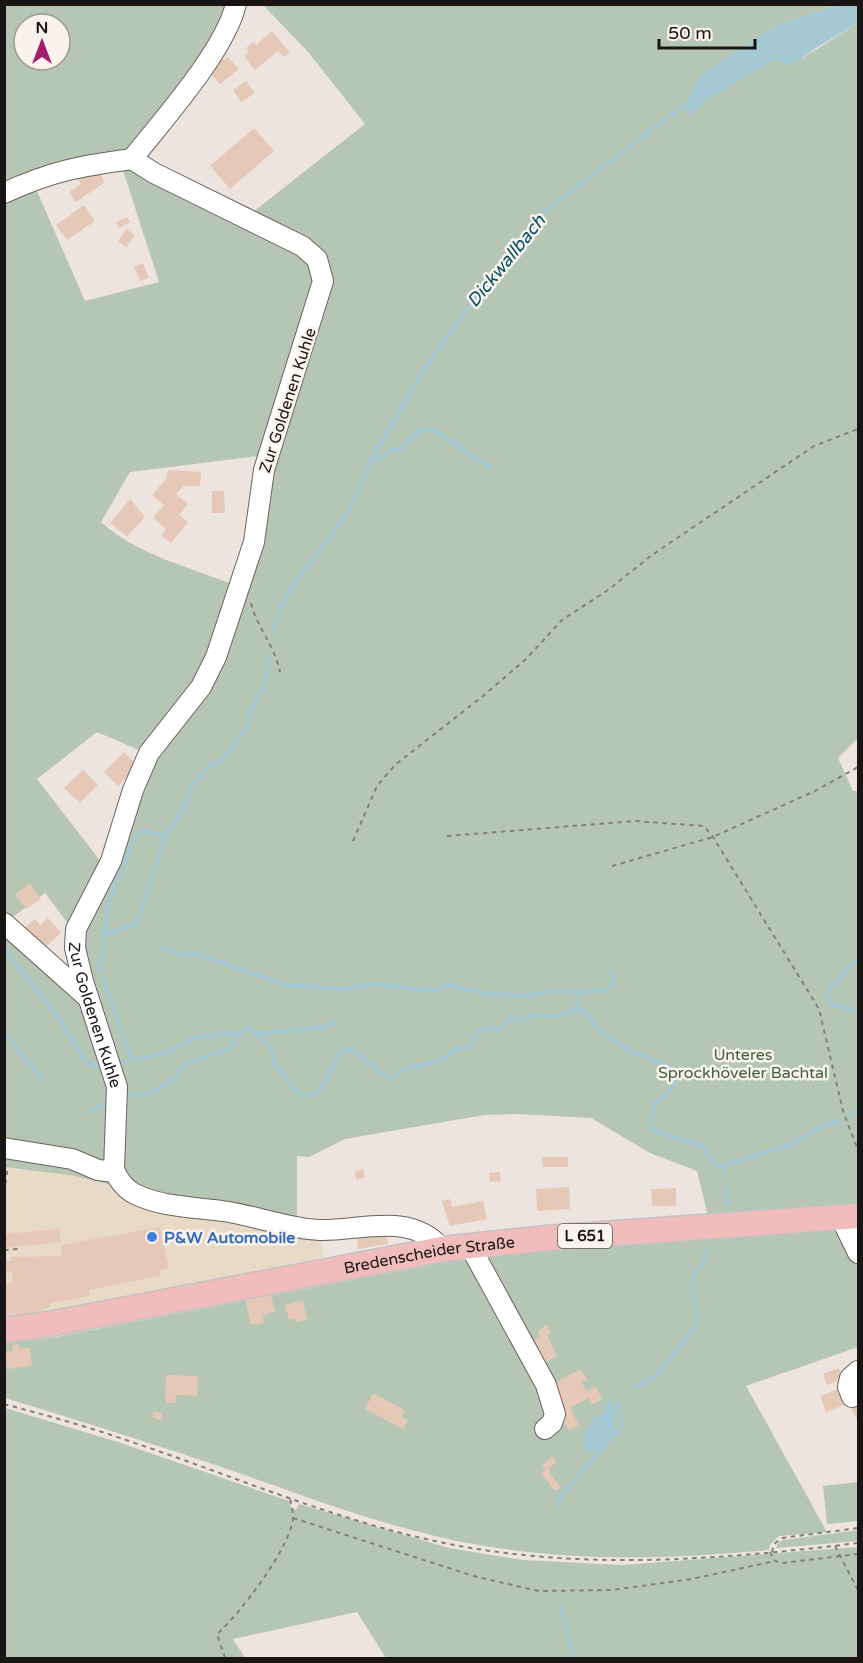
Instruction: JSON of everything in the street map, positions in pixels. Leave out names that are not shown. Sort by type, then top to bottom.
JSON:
[{"type":"main road","name":"Bredenscheider Straße","points":[[4,1330],[49,1324],[442,1249],[850,1217]]},
{"type":"street","points":[[4,193],[43,176],[69,169],[132,159],[192,83],[226,29],[236,4]]},
{"type":"street","name":"Zur Goldenen Kuhle","points":[[115,1172],[117,1087],[75,948],[78,922],[111,861],[133,790],[149,753],[201,687],[216,657],[254,542],[264,470],[303,353],[323,281],[317,259],[302,246],[132,159]]},
{"type":"street","points":[[4,923],[88,997]]},
{"type":"street","points":[[7,1148],[61,1156],[98,1170],[115,1172],[132,1193],[155,1201],[230,1212],[310,1229],[375,1224],[406,1228],[430,1237],[442,1249]]},
{"type":"street","points":[[850,1217],[858,1253]]},
{"type":"street","points":[[470,1246],[546,1385],[555,1414],[552,1423],[545,1429]]},
{"type":"street","points":[[852,1397],[848,1387],[850,1378],[858,1371]]},
{"type":"path","points":[[353,841],[377,786],[394,765],[483,696],[526,659],[562,620],[608,590],[652,555],[814,446],[858,429]]},
{"type":"path","points":[[250,599],[254,615],[275,651],[280,672]]},
{"type":"path","points":[[612,866],[713,837],[817,790],[858,767]]},
{"type":"path","points":[[447,836],[635,821],[704,826],[819,1009],[843,1111],[858,1150]]},
{"type":"path","points":[[4,1192],[7,1148]]},
{"type":"path","points":[[4,1250],[18,1249],[18,1247]]},
{"type":"path","points":[[4,1404],[124,1439],[290,1498],[425,1539],[543,1558],[605,1562],[661,1561],[858,1543]]},
{"type":"path","points":[[225,1659],[217,1634],[264,1578],[286,1542],[293,1518],[290,1498]]},
{"type":"path","points":[[293,1518],[477,1577],[539,1591],[612,1590],[692,1579],[776,1561],[782,1563],[858,1554]]},
{"type":"path","points":[[776,1561],[771,1552],[774,1544],[782,1538],[858,1528]]},
{"type":"path","points":[[835,1546],[858,1590]]},
{"type":"shaded area","points":[[4,1167],[75,1176],[133,1188],[319,1234],[324,1257],[49,1316],[5,1319]]},
{"type":"green space","points":[[5,5],[233,5],[213,43],[124,158],[5,191]]},
{"type":"green space","name":"Unteres Sprockhöveler Bachtal","points":[[263,5],[840,5],[781,23],[700,76],[685,107],[743,53],[786,27],[801,59],[858,23],[858,738],[838,758],[853,791],[858,791],[858,1207],[708,1216],[697,1171],[650,1153],[591,1118],[517,1114],[484,1115],[345,1139],[309,1157],[297,1156],[297,1222],[186,1202],[159,1191],[152,1195],[75,1176],[5,1167],[5,924],[27,942],[88,1007],[73,951],[73,930],[45,893],[6,922],[5,920],[5,195],[33,182],[85,301],[159,282],[121,164],[124,162],[293,245],[311,261],[320,283],[266,455],[130,472],[101,522],[116,534],[148,552],[237,586],[219,642],[202,683],[146,753],[97,732],[37,779],[105,867],[78,922],[97,892],[144,770],[157,743],[198,694],[217,655],[258,545],[263,482],[321,305],[327,270],[320,260],[303,243],[248,216],[365,124],[309,53]]},
{"type":"green space","points":[[836,1227],[858,1264],[858,1347],[746,1386],[827,1532],[779,1536],[770,1545],[769,1550],[662,1557],[591,1557],[520,1551],[453,1540],[389,1524],[176,1452],[5,1398],[4,1343],[50,1338],[471,1257]]},
{"type":"green space","points":[[5,1408],[118,1442],[292,1502],[290,1507],[296,1510],[299,1504],[449,1548],[523,1560],[622,1565],[858,1547],[858,1658],[386,1658],[357,1612],[233,1639],[245,1658],[5,1658]]},
{"type":"green space","points":[[858,1482],[858,1521],[827,1524],[823,1486]]},
{"type":"green space","points":[[858,1530],[858,1541],[776,1548],[777,1544],[783,1540]]},
{"type":"water","points":[[840,5],[858,5],[858,23],[791,66],[775,60],[707,100],[695,112],[688,115],[684,109],[700,75],[781,23]]},
{"type":"water","points":[[610,1399],[616,1414],[612,1432],[602,1447],[586,1452],[582,1447],[585,1433],[596,1416],[602,1415]]},
{"type":"building","points":[[272,31],[290,53],[284,57],[278,51],[255,70],[244,56],[249,51],[246,48],[254,42],[256,45]]},
{"type":"building","points":[[221,57],[224,60],[228,57],[239,69],[220,84],[207,69]]},
{"type":"building","points":[[246,81],[255,93],[241,102],[233,90]]},
{"type":"building","points":[[254,128],[274,151],[230,189],[210,166]]},
{"type":"building","points":[[95,166],[105,182],[76,202],[69,192],[81,184],[75,175]]},
{"type":"building","points":[[84,205],[95,221],[67,240],[56,225]]},
{"type":"building","points":[[127,217],[130,222],[119,228],[116,222]]},
{"type":"building","points":[[126,229],[135,235],[126,247],[118,241]]},
{"type":"building","points":[[143,263],[149,278],[140,281],[134,267]]},
{"type":"building","points":[[168,470],[201,472],[200,486],[183,486],[176,494],[188,504],[179,515],[188,522],[171,543],[161,535],[166,529],[153,518],[164,505],[152,495],[166,479]]},
{"type":"building","points":[[212,491],[224,491],[225,513],[212,513]]},
{"type":"building","points":[[130,499],[145,517],[127,537],[110,523]]},
{"type":"building","points":[[124,752],[138,766],[118,786],[104,772]]},
{"type":"building","points":[[83,770],[98,785],[80,803],[64,788]]},
{"type":"building","points":[[30,884],[41,899],[26,909],[15,894]]},
{"type":"building","points":[[48,918],[61,933],[42,950],[24,929],[35,919],[40,925]]},
{"type":"building","points":[[542,1157],[568,1157],[568,1167],[543,1167]]},
{"type":"building","points":[[363,1169],[365,1177],[357,1180],[354,1172]]},
{"type":"building","points":[[500,1172],[501,1181],[490,1182],[489,1173]]},
{"type":"building","points":[[569,1187],[570,1209],[537,1211],[536,1189]]},
{"type":"building","points":[[676,1188],[676,1206],[652,1206],[651,1189]]},
{"type":"building","points":[[450,1199],[452,1207],[483,1201],[487,1219],[450,1226],[442,1201]]},
{"type":"building","points":[[160,1227],[169,1268],[160,1270],[161,1276],[89,1290],[90,1296],[51,1303],[49,1307],[34,1313],[4,1315],[4,1283],[13,1282],[12,1272],[4,1272],[4,1261],[11,1261],[11,1257],[62,1256],[61,1245]]},
{"type":"building","points":[[59,1229],[61,1242],[4,1248],[4,1234]]},
{"type":"building","points":[[386,1229],[388,1244],[358,1249],[356,1234]]},
{"type":"building","points":[[271,1295],[275,1312],[263,1315],[264,1323],[250,1325],[246,1300]]},
{"type":"building","points":[[303,1301],[307,1320],[296,1322],[295,1318],[289,1320],[285,1305]]},
{"type":"building","points":[[546,1324],[551,1333],[547,1335],[557,1356],[541,1365],[529,1343],[540,1337],[538,1332]]},
{"type":"building","points":[[19,1344],[19,1349],[30,1347],[32,1366],[7,1369],[5,1352],[13,1351],[12,1345]]},
{"type":"building","points":[[839,1368],[844,1379],[827,1385],[823,1374]]},
{"type":"building","points":[[581,1369],[587,1380],[582,1382],[586,1391],[596,1387],[602,1399],[593,1404],[588,1398],[570,1408],[579,1425],[568,1430],[559,1415],[565,1411],[551,1385]]},
{"type":"building","points":[[166,1375],[198,1376],[197,1396],[176,1395],[175,1403],[165,1403]]},
{"type":"building","points":[[843,1387],[849,1403],[826,1412],[820,1396]]},
{"type":"building","points":[[373,1393],[405,1410],[402,1417],[408,1420],[403,1429],[365,1409]]},
{"type":"building","points":[[858,1405],[858,1420],[857,1420],[851,1408]]},
{"type":"building","points":[[154,1411],[163,1414],[161,1420],[152,1417]]},
{"type":"building","points":[[552,1457],[557,1462],[549,1468],[550,1474],[561,1488],[555,1491],[541,1473],[546,1470],[542,1465]]},
{"type":"waterway","name":"Dickwallbach","points":[[371,460],[423,371],[482,288],[546,210],[686,104]]},
{"type":"waterway","name":"Dickwallbach","points":[[273,631],[285,599],[294,584],[351,508],[371,460],[380,459],[391,450],[401,449],[422,429],[436,431],[489,467]]},
{"type":"waterway","name":"Dickwallbach","points":[[100,971],[99,963],[104,952],[108,906],[135,837],[143,831],[166,836],[187,802],[192,785],[210,765],[220,762],[247,728],[251,710],[266,682],[269,657]]},
{"type":"waterway","name":"Dickwallbach","points":[[104,934],[137,924],[166,836]]},
{"type":"waterway","points":[[161,947],[181,954],[201,955],[285,985],[341,989],[373,984],[436,991],[448,985],[489,994],[525,996],[551,991],[604,991],[614,983],[612,972]]},
{"type":"waterway","points":[[4,949],[56,1014],[88,1065],[104,1066]]},
{"type":"waterway","points":[[858,958],[827,994],[831,1004],[858,1011]]},
{"type":"waterway","name":"Dickwallbach","points":[[103,979],[132,1060]]},
{"type":"waterway","points":[[574,1010],[582,993]]},
{"type":"waterway","points":[[119,1062],[163,1054],[196,1037],[238,1033],[249,1028],[271,1047],[275,1064],[298,1094],[315,1095],[326,1080],[340,1052],[351,1049],[390,1078],[407,1068],[440,1061],[456,1049],[470,1047],[477,1032],[488,1028],[500,1029],[511,1018],[524,1020],[536,1014],[551,1017],[574,1010],[584,1011],[602,1033],[631,1051],[673,1068],[674,1085],[654,1104],[651,1130],[703,1146],[715,1165],[723,1165],[791,1145],[822,1126],[840,1121]]},
{"type":"waterway","points":[[256,1034],[325,1027],[336,1022]]},
{"type":"waterway","points":[[4,1032],[42,1079]]},
{"type":"waterway","points":[[128,1095],[149,1094],[175,1079],[184,1064],[232,1048],[238,1033]]},
{"type":"waterway","points":[[89,1113],[109,1101]]},
{"type":"waterway","points":[[851,1116],[858,1109]]},
{"type":"waterway","points":[[723,1165],[726,1168],[724,1175]]},
{"type":"waterway","points":[[726,1188],[727,1203]]},
{"type":"waterway","points":[[635,1388],[656,1376],[695,1327],[698,1313],[691,1289],[695,1272],[703,1266],[707,1251]]},
{"type":"waterway","points":[[559,1507],[560,1497],[622,1426],[618,1400]]},
{"type":"waterway","points":[[561,1607],[574,1658]]},
{"type":"place","name":"P&W Automobile","points":[[152,1237]]}]
